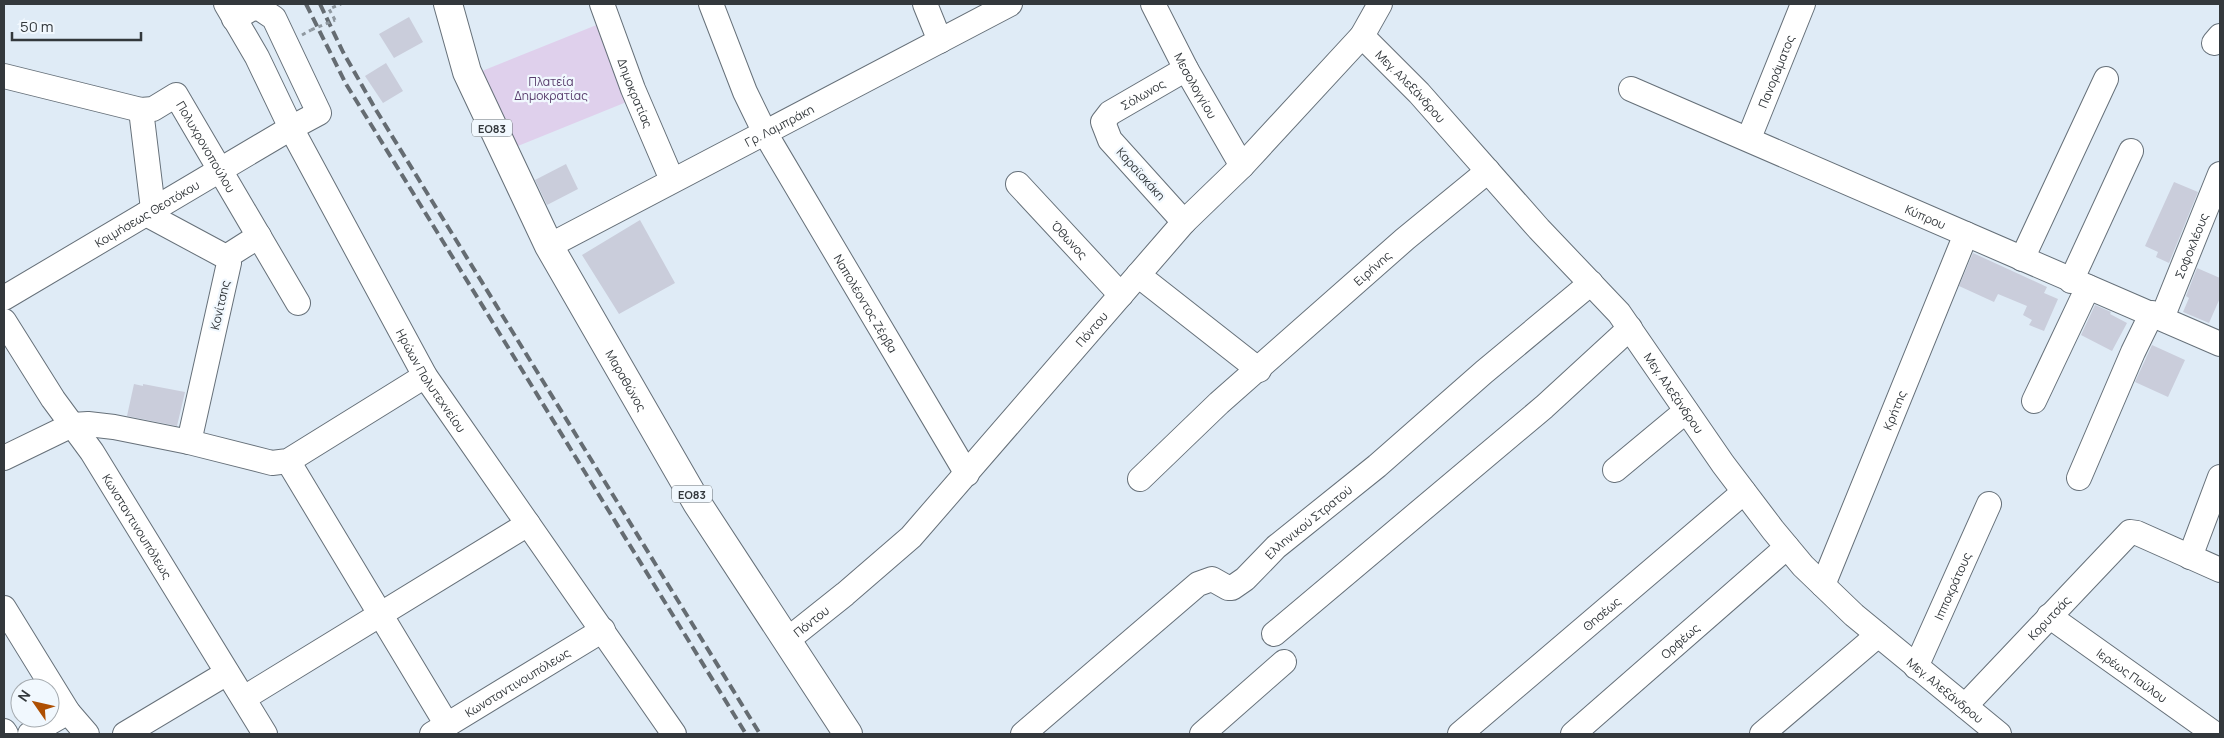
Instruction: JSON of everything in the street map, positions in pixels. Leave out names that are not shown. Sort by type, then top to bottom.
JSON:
[{"type":"main road","name":"Μαραθώνος","points":[[448,4],[467,72],[549,246],[698,503],[848,734]]},
{"type":"street","name":"Δημοκρατίας","points":[[602,4],[633,89],[672,180]]},
{"type":"street","name":"Ναπολέοντος Ζέρβα","points":[[711,4],[745,92],[765,133],[967,474]]},
{"type":"street","points":[[925,4],[940,41]]},
{"type":"street","name":"Γρ. Λαμπράκη","points":[[549,246],[1010,4]]},
{"type":"street","name":"Μεσολογγίου","points":[[1153,4],[1186,68],[1242,166]]},
{"type":"street","name":"Πόντου","points":[[786,641],[911,537],[1184,222],[1242,166],[1362,36],[1380,4]]},
{"type":"street","name":"Πανοράματος","points":[[1749,138],[1804,4]]},
{"type":"street","name":"Κοιμήσεως Θεοτόκου","points":[[4,298],[319,113],[274,18],[259,8],[230,11]]},
{"type":"street","name":"Ηρώων Πολυτεχνείου","points":[[230,11],[257,57],[291,128],[425,376],[674,734]]},
{"type":"street","name":"Μεγ. Αλεξάνδρου","points":[[1362,36],[1419,93],[1630,328],[1744,492],[1787,547],[1823,585],[1878,635],[1995,733]]},
{"type":"street","name":"Σόλωνος","points":[[1103,122],[1110,113],[1186,68]]},
{"type":"street","points":[[4,76],[140,110],[150,212],[226,257],[259,236]]},
{"type":"street","points":[[2022,259],[2106,79]]},
{"type":"street","name":"Κύπρου","points":[[1631,89],[1749,138],[2220,344]]},
{"type":"street","name":"Πολυχρονοπούλου","points":[[140,110],[153,109],[176,95],[298,303]]},
{"type":"street","name":"Καραϊσκάκη","points":[[1103,122],[1110,140],[1184,222]]},
{"type":"street","points":[[2034,401],[2131,151]]},
{"type":"street","name":"Ειρήνης","points":[[1140,479],[1192,428],[1405,239],[1488,171]]},
{"type":"street","name":"Σοφοκλέους","points":[[2079,478],[2133,352],[2157,316],[2220,174]]},
{"type":"street","name":"Όθωνος","points":[[1018,184],[1121,295]]},
{"type":"street","name":"Κρήτης","points":[[1823,585],[1966,234]]},
{"type":"street","name":"Κονίτσης","points":[[189,442],[230,266],[226,257]]},
{"type":"street","points":[[1138,275],[1259,370]]},
{"type":"street","name":"Ελληνικού Στρατού","points":[[1023,734],[1202,581],[1212,579],[1228,588],[1232,588],[1245,579],[1276,547],[1378,466],[1498,360],[1591,283]]},
{"type":"street","name":"Κωνσταντινουπόλεως","points":[[4,321],[53,399],[92,452],[265,734]]},
{"type":"street","points":[[1274,634],[1544,407],[1630,328]]},
{"type":"street","points":[[4,458],[72,425],[88,424],[114,427],[189,442],[272,463],[288,461],[425,376]]},
{"type":"street","points":[[1615,470],[1686,411]]},
{"type":"street","points":[[288,461],[381,614],[440,729]]},
{"type":"street","points":[[2220,477],[2190,557],[2220,570]]},
{"type":"street","name":"Θησέως","points":[[1460,734],[1744,492]]},
{"type":"street","name":"Ιπποκράτους","points":[[1916,667],[1989,504]]},
{"type":"street","points":[[244,698],[528,524]]},
{"type":"street","name":"Κορυτσάς","points":[[1965,706],[2130,532],[2137,533],[2190,557]]},
{"type":"street","name":"Ορφέως","points":[[1573,734],[1787,547]]},
{"type":"street","points":[[4,608],[68,712],[87,734]]},
{"type":"street","name":"Ιερέως Παύλου","points":[[2049,616],[2216,734]]},
{"type":"street","name":"Κωνσταντινουπόλεως","points":[[440,729],[603,630]]},
{"type":"street","points":[[1762,734],[1878,635]]},
{"type":"street","points":[[1202,734],[1284,662]]},
{"type":"street","points":[[125,734],[227,673]]},
{"type":"street","points":[[30,734],[68,712]]},
{"type":"path","points":[[311,30],[335,20],[329,9],[341,4]]},
{"type":"green space","name":"Πλατεία Δημοκρατίας","points":[[599,24],[629,101],[513,148],[482,71]]},
{"type":"building","points":[[409,17],[423,42],[394,58],[379,34]]},
{"type":"building","points":[[386,63],[403,91],[383,103],[365,76]]},
{"type":"building","points":[[566,164],[578,189],[547,205],[535,180]]},
{"type":"building","points":[[2174,182],[2198,192],[2169,263],[2156,257],[2158,252],[2145,246]]},
{"type":"building","points":[[640,220],[675,283],[619,314],[582,255]]},
{"type":"building","points":[[1973,253],[2047,287],[2044,293],[2058,299],[2044,331],[2029,325],[2032,320],[2023,315],[2027,306],[1998,294],[1994,302],[1959,286]]},
{"type":"building","points":[[2197,268],[2220,278],[2220,298],[2209,323],[2183,312],[2189,298],[2186,296]]},
{"type":"building","points":[[2095,305],[2111,312],[2110,314],[2127,323],[2112,351],[2081,335]]},
{"type":"building","points":[[2152,345],[2185,360],[2168,397],[2135,382]]},
{"type":"building","points":[[134,384],[185,392],[177,426],[127,416]]},
{"type":"railway","points":[[306,4],[346,84],[746,734]]},
{"type":"railway","points":[[320,4],[343,52],[376,110],[760,734]]}]
